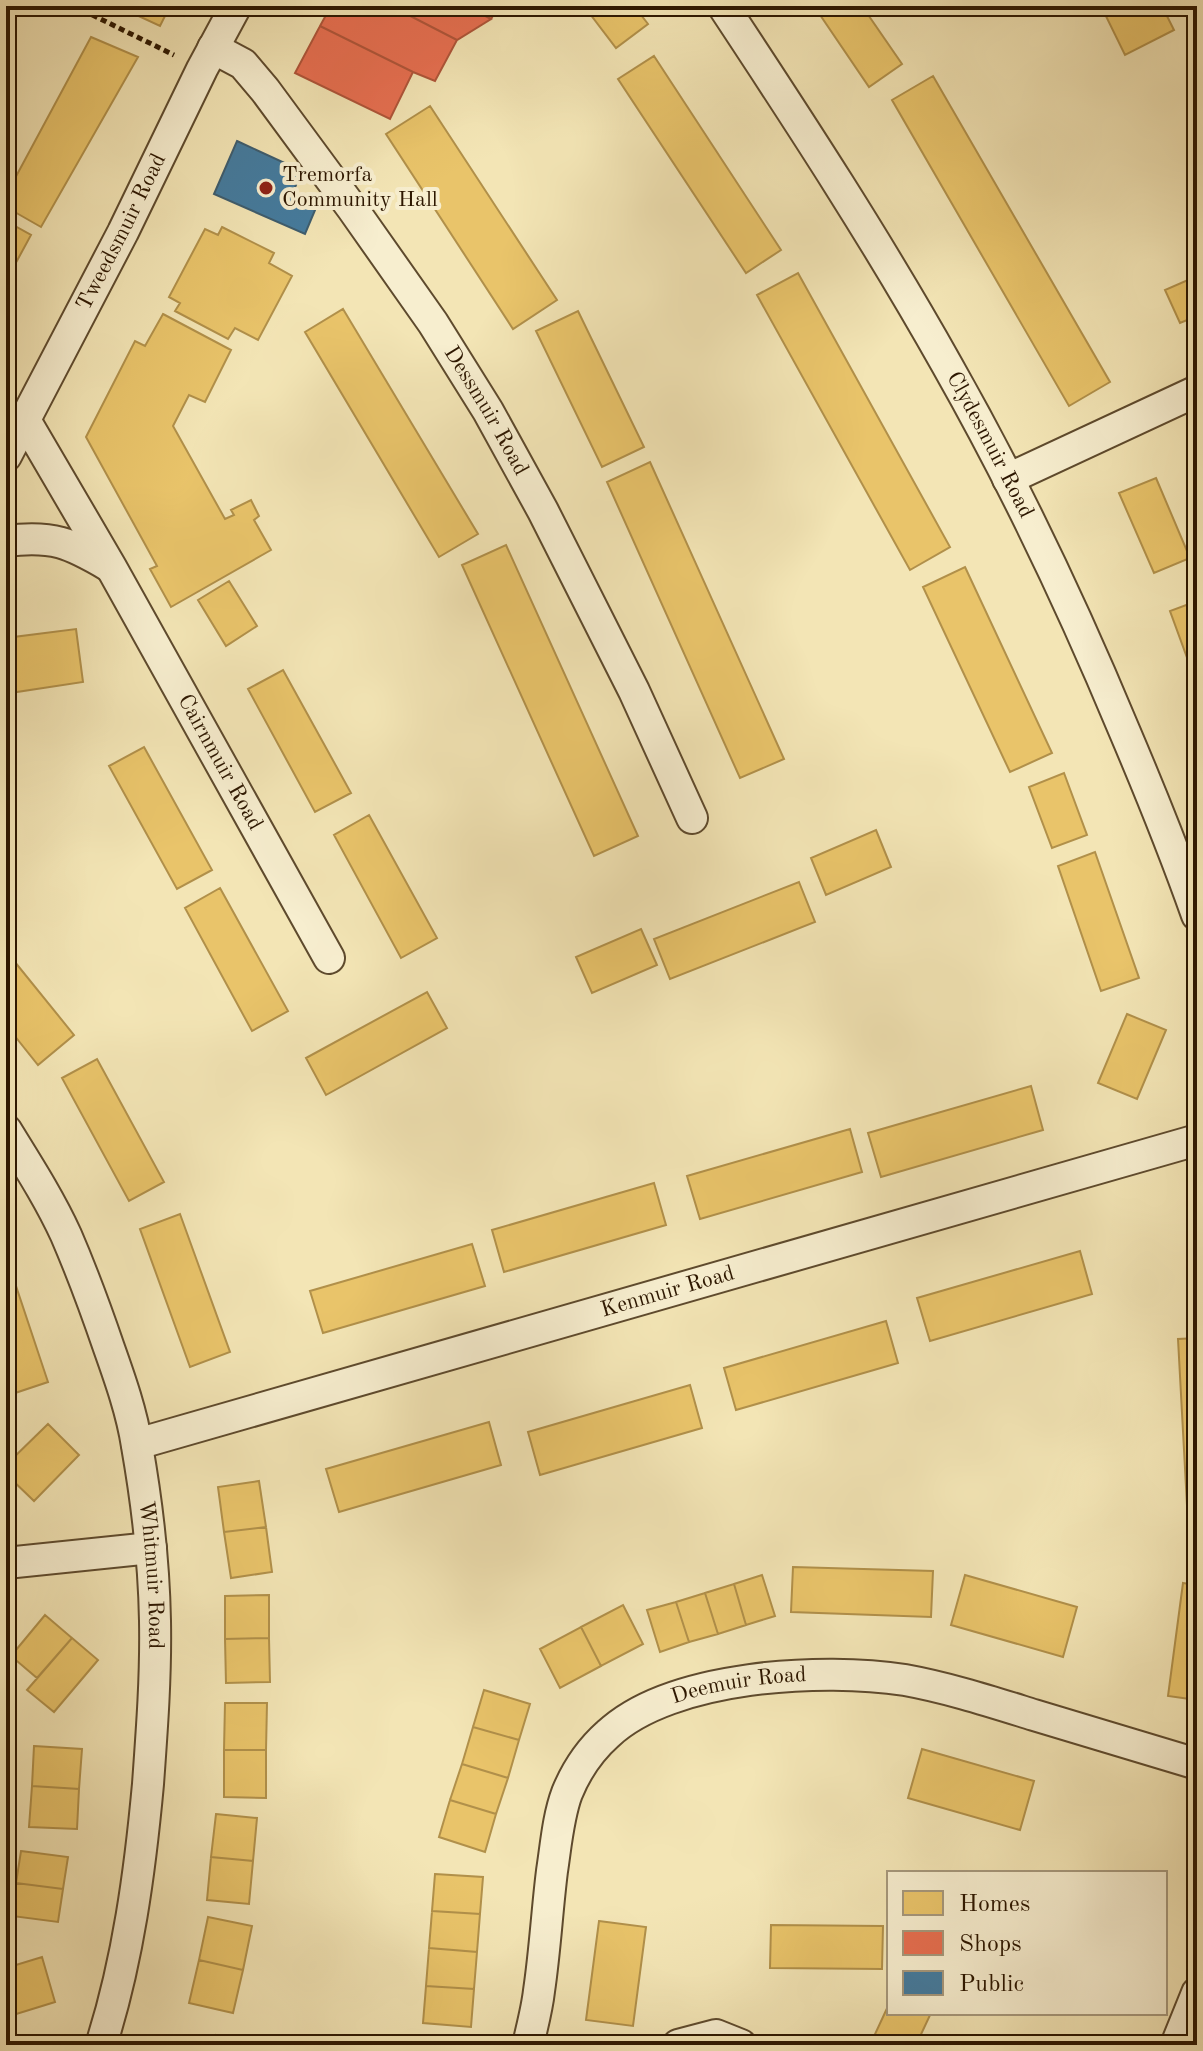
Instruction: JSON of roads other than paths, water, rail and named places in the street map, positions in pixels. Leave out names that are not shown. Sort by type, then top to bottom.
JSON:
[{"type":"street","name":"Tweedsmuir Road","points":[[6,456],[236,6]]},
{"type":"street","name":"Clydesmuir Road","points":[[723,6],[906,294],[1008,479],[1079,625],[1163,823],[1197,914]]},
{"type":"street","name":"Dessmuir Road","points":[[207,58],[243,64],[352,208],[433,323],[488,411],[543,511],[634,691],[692,818]]},
{"type":"street","points":[[1008,479],[1197,391]]},
{"type":"street","name":"Cairnmuir Road","points":[[25,420],[111,567],[329,958]]},
{"type":"street","points":[[6,541],[56,540],[77,547],[111,567]]},
{"type":"street","name":"Whitmuir Road","points":[[6,1130],[65,1233],[91,1294],[137,1444],[151,1548],[154,1675],[145,1813],[123,1961],[101,2045]]},
{"type":"street","name":"Kenmuir Road","points":[[137,1444],[1197,1140]]},
{"type":"street","points":[[6,1563],[151,1548]]},
{"type":"street","name":"Deemuir Road","points":[[528,2045],[539,1993],[551,1877],[566,1795],[582,1763],[609,1733],[642,1711],[681,1694],[734,1682],[796,1675],[853,1675],[904,1680],[962,1693],[1197,1764]]},
{"type":"street","points":[[1176,2045],[1197,1993]]},
{"type":"street","points":[[678,2045],[716,2035],[741,2045]]},
{"type":"place","name":"Tremorfa Community Hall","points":[[266,188]]}]
